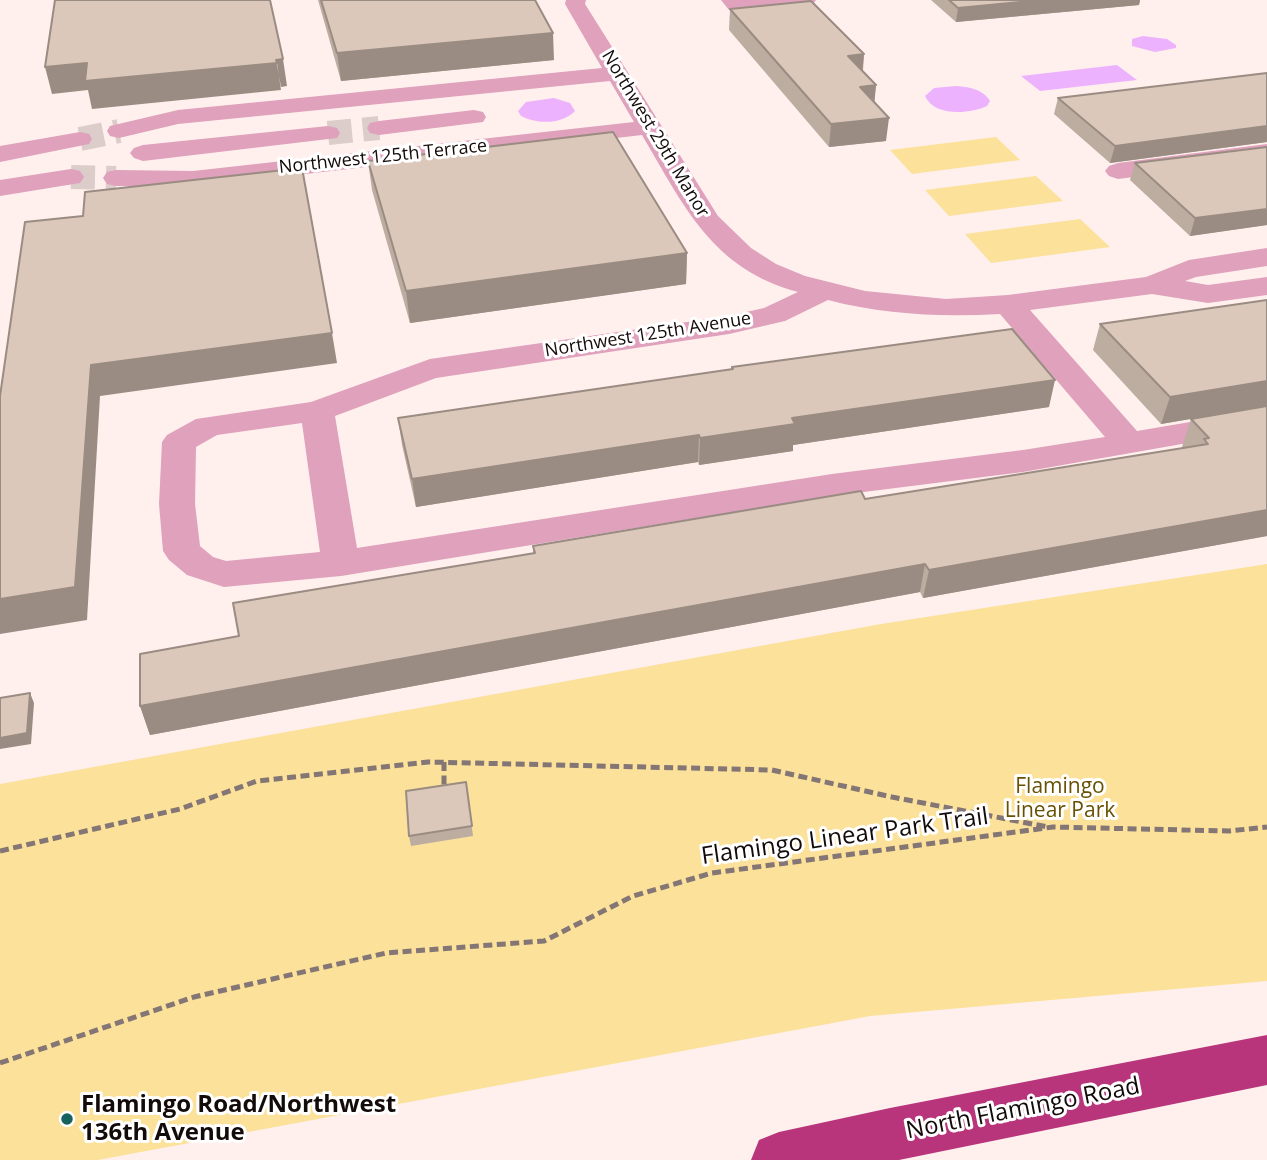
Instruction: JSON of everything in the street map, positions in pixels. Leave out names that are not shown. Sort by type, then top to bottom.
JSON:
[{"type":"highway","name":"North Flamingo Road","points":[[779,1160],[904,1132],[1267,1060]]},
{"type":"street","name":"Northwest 29th Manor","points":[[576,0],[575,4],[707,221],[721,237],[766,270],[825,290]]},
{"type":"street","points":[[731,0],[736,6],[806,0]]},
{"type":"street","points":[[328,133],[143,165],[132,128],[178,117],[617,73]]},
{"type":"street","points":[[461,89],[486,146]]},
{"type":"street","points":[[379,128],[474,117]]},
{"type":"street","name":"Northwest 125th Terrace","points":[[116,178],[143,165],[193,179],[651,127]]},
{"type":"street","points":[[0,154],[80,139]]},
{"type":"street","points":[[1118,171],[1267,152]]},
{"type":"street","points":[[0,188],[71,177]]},
{"type":"street","points":[[825,290],[902,306],[946,308],[1008,304],[1152,285],[1189,269],[1267,257]]},
{"type":"street","points":[[1152,285],[1209,294],[1267,286]]},
{"type":"street","name":"Northwest 125th Avenue","points":[[341,563],[224,574],[200,566],[182,551],[177,504],[179,442],[208,426],[317,411],[430,369],[729,325],[774,315],[825,290]]},
{"type":"street","points":[[1008,304],[1128,442]]},
{"type":"street","points":[[317,411],[341,563],[832,485],[1023,461],[1267,419]]},
{"type":"path","points":[[444,762],[444,804]]},
{"type":"path","name":"Flamingo Linear Park Trail","points":[[0,851],[180,809],[257,781],[303,774],[444,762],[772,770],[892,797],[1053,827]]},
{"type":"path","name":"Flamingo Linear Park Trail","points":[[0,1063],[194,997],[386,953],[544,941],[633,896],[712,873],[1053,827],[1229,831],[1267,827]]},
{"type":"green space","points":[[996,137],[1020,160],[912,174],[890,150]]},
{"type":"green space","points":[[1036,176],[1063,201],[949,216],[925,190]]},
{"type":"green space","points":[[1080,219],[1110,247],[991,263],[965,234]]},
{"type":"green space","name":"Flamingo Linear Park","points":[[1267,564],[1267,981],[870,1016],[98,1160],[0,1160],[0,784],[881,624]]},
{"type":"shaded area","points":[[1143,36],[1167,39],[1176,45],[1176,48],[1155,52],[1132,46],[1132,39]]},
{"type":"shaded area","points":[[1117,65],[1137,80],[1040,91],[1021,76]]},
{"type":"shaded area","points":[[956,86],[980,91],[990,101],[980,109],[953,112],[936,108],[925,96],[934,88]]},
{"type":"shaded area","points":[[554,98],[570,103],[575,111],[563,119],[541,122],[527,119],[518,111],[526,102]]},
{"type":"building","points":[[55,0],[270,0],[283,59],[276,60],[277,63],[85,81],[87,63],[45,67]]},
{"type":"building","points":[[321,0],[535,0],[553,33],[337,53]]},
{"type":"building","points":[[949,0],[1041,0],[958,8]]},
{"type":"building","points":[[811,1],[864,54],[848,56],[876,85],[860,87],[889,118],[831,124],[730,9]]},
{"type":"building","points":[[1267,73],[1267,126],[1115,146],[1058,98]]},
{"type":"building","points":[[613,132],[687,253],[406,291],[368,161]]},
{"type":"building","points":[[1267,147],[1267,209],[1195,218],[1135,163]]},
{"type":"building","points":[[302,168],[332,333],[91,365],[75,587],[0,599],[0,396],[25,222],[83,216],[85,192]]},
{"type":"building","points":[[1267,300],[1267,381],[1170,397],[1100,324]]},
{"type":"building","points":[[1012,329],[1055,380],[792,418],[795,424],[700,438],[699,435],[412,479],[398,418],[733,369],[732,367]]},
{"type":"building","points":[[1267,406],[1267,510],[929,570],[925,564],[140,706],[140,654],[239,636],[233,603],[535,553],[533,546],[861,491],[865,499],[1208,444],[1204,439],[1209,438],[1191,419]]},
{"type":"building","points":[[30,693],[27,733],[0,738],[0,698]]},
{"type":"building","points":[[466,782],[472,826],[409,836],[406,791]]},
{"type":"tunnel","points":[[328,133],[379,128]]},
{"type":"tunnel","points":[[80,139],[119,131]]},
{"type":"tunnel","points":[[71,177],[116,178]]},
{"type":"place","name":"Flamingo Road/Northwest 136th Avenue","points":[[67,1119]]}]
